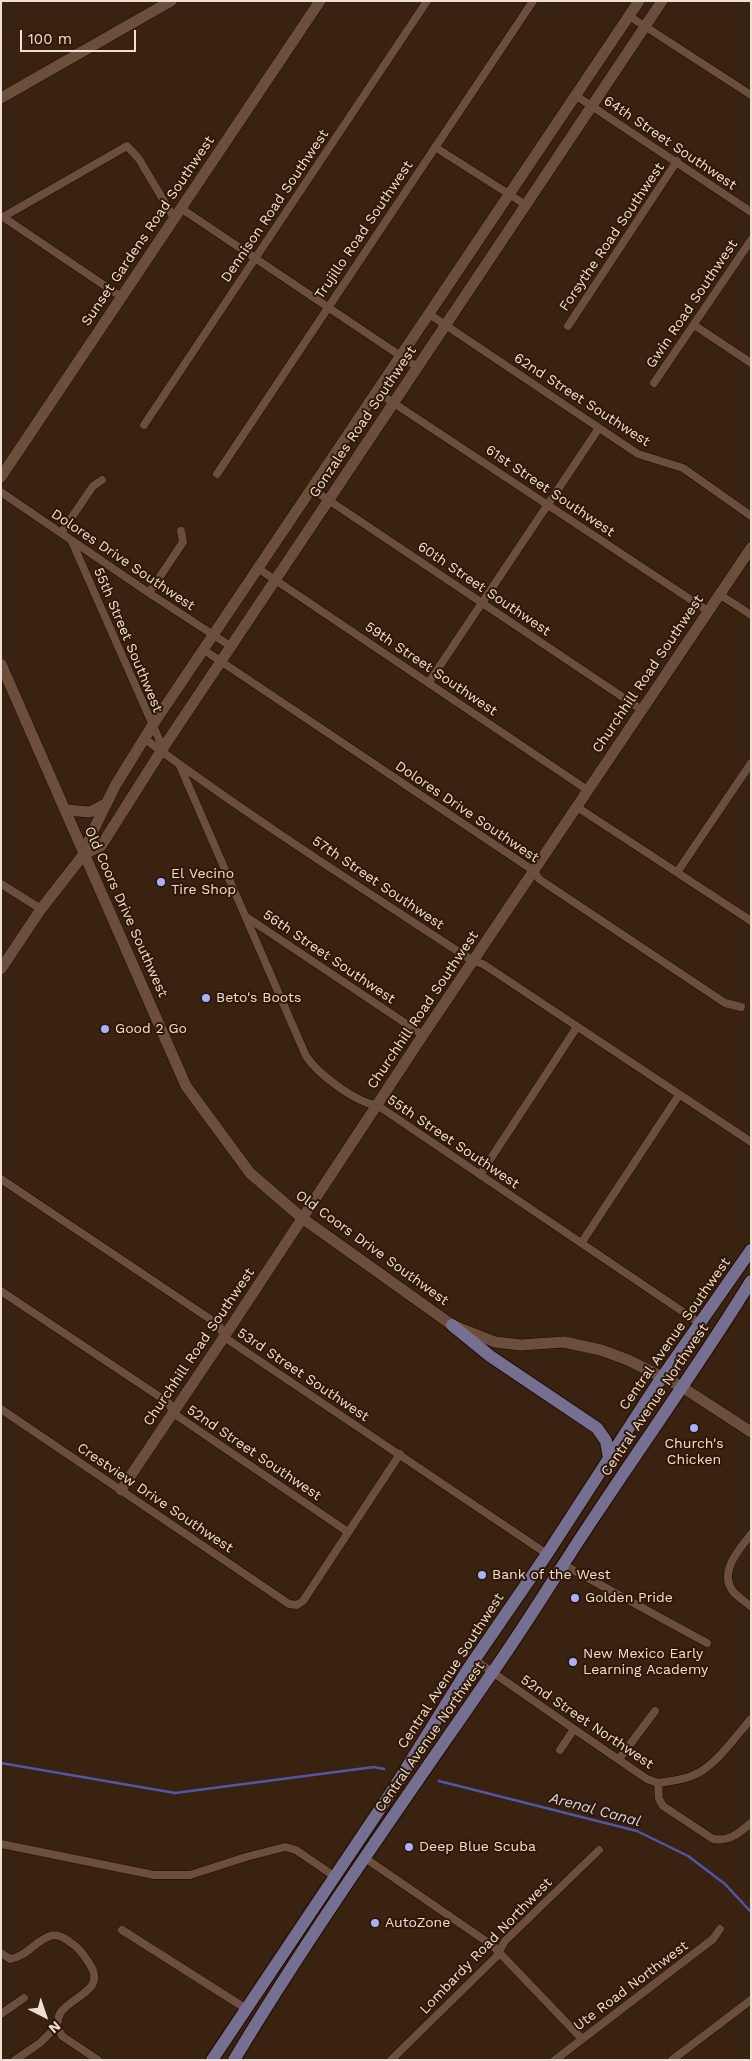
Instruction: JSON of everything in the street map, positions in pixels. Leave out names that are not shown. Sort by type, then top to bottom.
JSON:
[{"type":"main road","name":"Central Avenue Southwest","points":[[212,2060],[394,1788],[475,1660],[663,1378],[751,1250]]},
{"type":"main road","name":"Central Avenue Northwest","points":[[234,2060],[261,2014],[432,1758],[493,1672],[562,1564],[718,1335],[751,1281]]},
{"type":"main road","points":[[452,1325],[490,1356],[597,1428],[606,1441],[610,1458]]},
{"type":"street","points":[[1,98],[171,1]]},
{"type":"street","name":"Sunset Gardens Road Southwest","points":[[1,477],[120,296],[182,209],[320,1]]},
{"type":"street","name":"Dennison Road Southwest","points":[[144,425],[427,1]]},
{"type":"street","name":"Trujillo Road Southwest","points":[[217,474],[533,1]]},
{"type":"street","name":"Gonzales Road Southwest","points":[[1,969],[42,909],[84,854],[107,802],[152,726],[639,1]]},
{"type":"street","name":"Gonzales Road Southwest","points":[[84,854],[100,846],[162,750],[662,1]]},
{"type":"street","points":[[629,16],[751,95]]},
{"type":"street","name":"64th Street Southwest","points":[[575,95],[677,161],[751,212]]},
{"type":"street","points":[[120,296],[2,217],[128,146],[139,159],[174,218]]},
{"type":"street","points":[[435,147],[526,205]]},
{"type":"street","name":"Forsythe Road Southwest","points":[[568,326],[677,161]]},
{"type":"street","points":[[182,209],[418,367]]},
{"type":"street","name":"Gwin Road Southwest","points":[[654,383],[751,240]]},
{"type":"street","name":"62nd Street Southwest","points":[[429,314],[638,454],[683,468],[751,516]]},
{"type":"street","points":[[694,325],[751,363]]},
{"type":"street","name":"61st Street Southwest","points":[[377,392],[708,612]]},
{"type":"street","points":[[429,682],[598,428]]},
{"type":"street","points":[[61,533],[93,486],[102,480]]},
{"type":"street","name":"60th Street Southwest","points":[[312,489],[642,710]]},
{"type":"street","name":"Dolores Drive Southwest","points":[[1,492],[232,647]]},
{"type":"street","points":[[149,593],[183,542],[181,531]]},
{"type":"street","name":"55th Street Southwest","points":[[72,541],[162,750]]},
{"type":"street","name":"Churchhill Road Southwest","points":[[121,1490],[423,1035],[751,548]]},
{"type":"street","name":"59th Street Southwest","points":[[259,569],[589,791]]},
{"type":"street","points":[[719,594],[751,615]]},
{"type":"street","name":"Dolores Drive Southwest","points":[[204,650],[534,871],[538,879],[725,1003],[742,1007]]},
{"type":"street","name":"Old Coors Drive Southwest","points":[[1,664],[186,1086],[250,1172],[302,1218],[452,1325],[495,1342],[522,1345],[564,1342],[601,1350],[628,1360],[682,1387],[751,1432]]},
{"type":"street","name":"57th Street Southwest","points":[[145,739],[162,750],[180,766],[473,961],[483,964],[751,1142]]},
{"type":"street","points":[[678,871],[751,763]]},
{"type":"street","name":"55th Street Southwest","points":[[180,766],[306,1056],[312,1065],[366,1104],[377,1105],[701,1324]]},
{"type":"street","points":[[66,810],[90,812],[107,802]]},
{"type":"street","points":[[577,807],[678,871],[751,921]]},
{"type":"street","points":[[1,884],[42,909]]},
{"type":"street","name":"56th Street Southwest","points":[[247,918],[423,1035]]},
{"type":"street","points":[[480,1175],[577,1028]]},
{"type":"street","points":[[582,1242],[679,1095]]},
{"type":"street","name":"53rd Street Southwest","points":[[1,1179],[219,1325],[224,1337],[547,1554]]},
{"type":"street","name":"52nd Street Southwest","points":[[1,1291],[169,1403],[173,1413],[348,1532]]},
{"type":"street","name":"Crestview Drive Southwest","points":[[1,1410],[289,1604],[297,1606],[303,1601],[348,1532]]},
{"type":"street","points":[[348,1532],[400,1454]]},
{"type":"street","points":[[750,1606],[732,1591],[728,1574],[731,1562],[751,1534]]},
{"type":"street","points":[[562,1564],[707,1643]]},
{"type":"street","name":"52nd Street Northwest","points":[[475,1660],[648,1779],[658,1783],[659,1798],[663,1806],[705,1835],[723,1841],[732,1837],[751,1823]]},
{"type":"street","points":[[619,1759],[655,1711]]},
{"type":"street","points":[[658,1783],[683,1779],[696,1774],[717,1757],[751,1719]]},
{"type":"street","points":[[560,1750],[574,1729]]},
{"type":"street","points":[[1,1844],[154,1875],[170,1876],[190,1875],[285,1847],[296,1850],[334,1876]]},
{"type":"street","name":"Lombardy Road Northwest","points":[[391,2060],[500,1952],[505,1941],[599,1850]]},
{"type":"street","points":[[365,1858],[487,1941],[500,1952],[582,2039]]},
{"type":"street","name":"Ute Road Northwest","points":[[555,2060],[713,1940],[720,1929]]},
{"type":"street","points":[[122,1930],[245,2008]]},
{"type":"street","points":[[1,1953],[10,1959],[18,1958],[49,1936],[57,1936],[66,1939],[79,1949],[94,1971],[94,1981],[90,1989],[61,2012],[57,2026],[40,2043],[15,2060]]},
{"type":"street","points":[[1,2014],[24,1998]]},
{"type":"street","points":[[672,2060],[751,2000]]},
{"type":"street","points":[[57,2026],[62,2036],[98,2060]]},
{"type":"waterway","points":[[1,1763],[175,1793],[374,1767],[384,1769]]},
{"type":"waterway","name":"Arenal Canal","points":[[439,1781],[637,1831],[688,1856],[725,1884],[751,1912]]},
{"type":"place","name":"El Vecino Tire Shop","points":[[161,882]]},
{"type":"place","name":"Beto's Boots","points":[[206,998]]},
{"type":"place","name":"Good 2 Go","points":[[105,1029]]},
{"type":"place","name":"Church's Chicken","points":[[694,1428]]},
{"type":"place","name":"Bank of the West","points":[[482,1575]]},
{"type":"place","name":"Golden Pride","points":[[575,1598]]},
{"type":"place","name":"New Mexico Early Learning Academy","points":[[573,1662]]},
{"type":"place","name":"Deep Blue Scuba","points":[[409,1847]]},
{"type":"place","name":"AutoZone","points":[[375,1923]]}]
